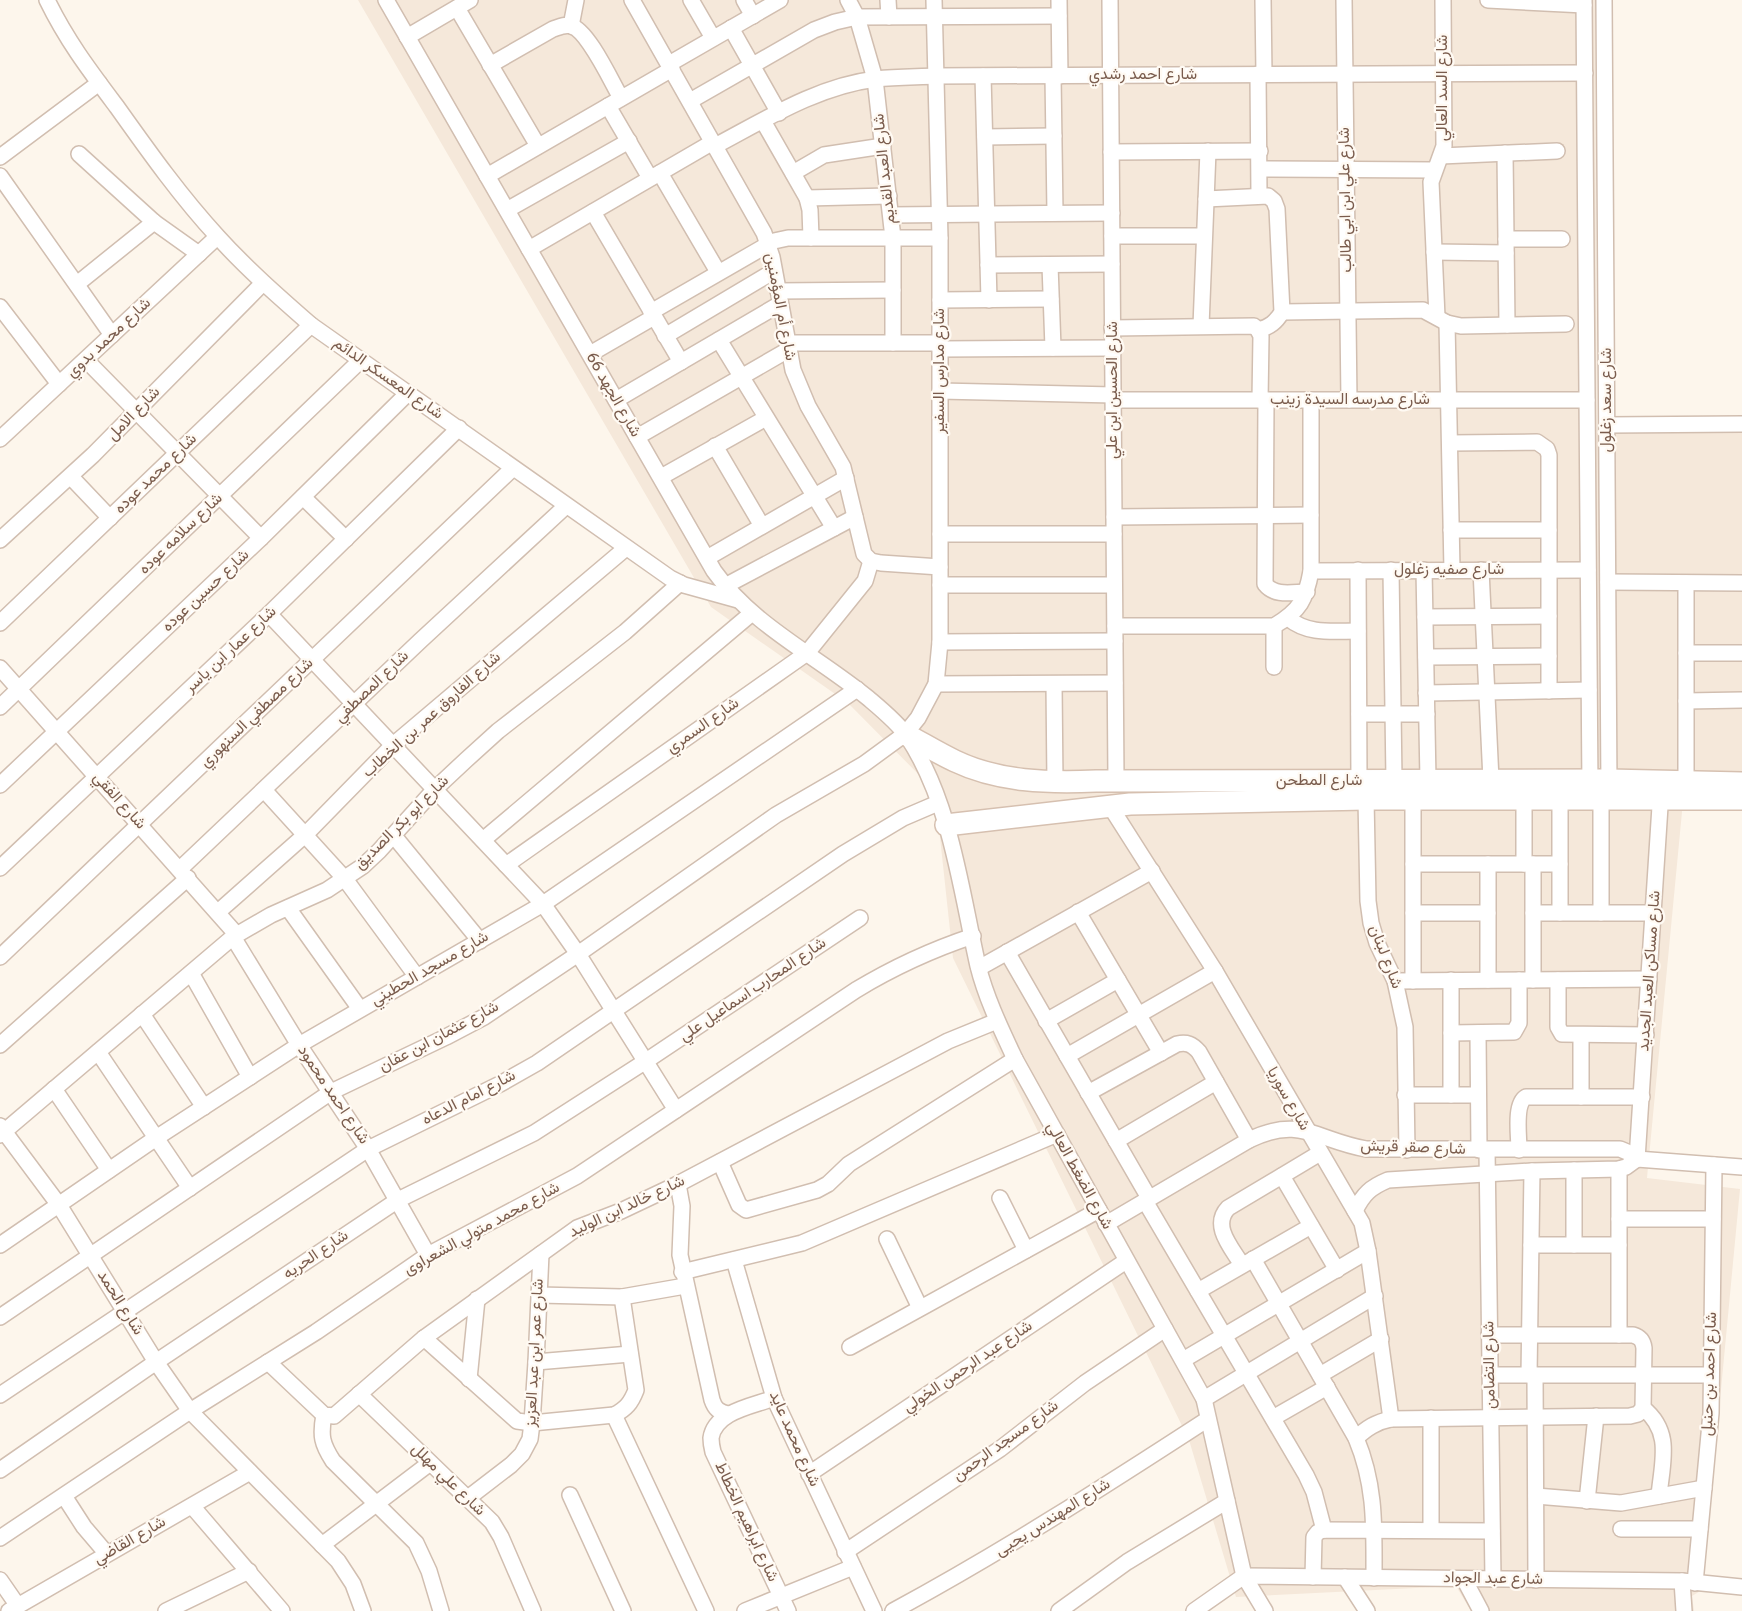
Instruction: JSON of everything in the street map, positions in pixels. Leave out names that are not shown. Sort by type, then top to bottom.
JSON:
[{"type":"street","name":"شارع المعسكر الدائم","points":[[47,0],[78,56],[159,167],[218,237],[263,283],[311,325],[626,548],[680,583],[738,600]]},
{"type":"street","name":"شارع الجهد 66","points":[[386,0],[725,586],[752,613],[857,689],[906,734]]},
{"type":"street","points":[[571,26],[576,0]]},
{"type":"street","name":"شارع أم المؤمنين","points":[[632,0],[759,223],[768,243],[788,347],[799,388],[838,457],[846,478],[864,554],[872,561]]},
{"type":"street","points":[[691,0],[713,38]]},
{"type":"street","points":[[744,0],[753,16]]},
{"type":"street","points":[[487,176],[614,102],[713,38],[780,0]]},
{"type":"street","name":"شارع العبد القديم","points":[[848,0],[857,17],[875,79],[884,146],[893,238],[892,343]]},
{"type":"street","points":[[888,0],[889,17]]},
{"type":"street","name":"شارع مدارس السفير","points":[[906,734],[928,702],[936,684],[940,642],[940,238],[934,0]]},
{"type":"street","points":[[1055,213],[1054,136],[1059,0]]},
{"type":"street","name":"شارع الحسين ابن علي","points":[[1110,0],[1114,780]]},
{"type":"street","points":[[1259,195],[1263,0]]},
{"type":"street","name":"شارع علي ابن ابي طالب","points":[[1344,0],[1348,400]]},
{"type":"street","name":"شارع السد العالي","points":[[1443,0],[1444,146],[1431,182],[1434,252],[1449,400],[1452,570]]},
{"type":"street","points":[[1488,0],[1584,2]]},
{"type":"street","name":"شارع سعد زغلول","points":[[1600,791],[1608,582],[1604,0]]},
{"type":"street","name":"شارع سعد زغلول","points":[[1584,2],[1589,690],[1600,791]]},
{"type":"street","points":[[407,37],[464,4],[490,65],[538,146]]},
{"type":"street","points":[[690,101],[814,30],[835,22],[857,17],[1059,16]]},
{"type":"street","points":[[490,65],[562,26],[571,26],[584,35],[629,141],[655,176],[718,272]]},
{"type":"street","points":[[731,28],[779,112]]},
{"type":"street","name":"شارع احمد رشدي","points":[[529,249],[655,176],[779,112],[834,89],[875,79],[936,76],[1585,72]]},
{"type":"street","points":[[983,76],[989,300]]},
{"type":"street","points":[[0,157],[99,83]]},
{"type":"street","points":[[763,121],[807,198],[811,216],[811,238]]},
{"type":"street","points":[[985,137],[1054,136]]},
{"type":"street","points":[[507,210],[629,141]]},
{"type":"street","points":[[793,173],[824,155],[884,146]]},
{"type":"street","points":[[1201,326],[1208,151]]},
{"type":"street","points":[[1111,152],[1260,151]]},
{"type":"street","points":[[1441,156],[1557,151]]},
{"type":"street","points":[[1505,153],[1507,325]]},
{"type":"street","points":[[79,154],[154,222],[199,254]]},
{"type":"street","points":[[1260,169],[1434,170]]},
{"type":"street","points":[[0,176],[112,335]]},
{"type":"street","points":[[1206,199],[1259,195],[1268,196],[1274,201],[1277,209],[1282,312],[1277,321],[1269,327],[1258,330]]},
{"type":"street","points":[[807,198],[889,196]]},
{"type":"street","points":[[593,212],[681,362]]},
{"type":"street","points":[[891,215],[1112,213]]},
{"type":"street","points":[[77,284],[154,222]]},
{"type":"street","points":[[1112,236],[1204,236]]},
{"type":"street","name":"شارع محمد بدوي","points":[[1,436],[218,237]]},
{"type":"street","points":[[590,354],[718,272],[768,243],[781,239],[811,238],[940,238]]},
{"type":"street","points":[[1434,252],[1562,239]]},
{"type":"street","points":[[1050,264],[1053,348]]},
{"type":"street","points":[[988,265],[1112,264]]},
{"type":"street","points":[[665,336],[774,271]]},
{"type":"street","name":"شارع الامل","points":[[0,540],[71,477],[263,283]]},
{"type":"street","points":[[616,400],[719,340],[779,297],[893,290]]},
{"type":"street","points":[[940,300],[1051,299]]},
{"type":"street","points":[[0,307],[59,384]]},
{"type":"street","points":[[1282,312],[1423,310],[1442,320],[1461,326],[1566,324]]},
{"type":"street","name":"شارع محمد عوده","points":[[0,623],[311,325]]},
{"type":"street","points":[[1112,328],[1248,325],[1258,330],[1261,336],[1263,400],[1265,584],[1269,590],[1275,592],[1307,592]]},
{"type":"street","points":[[719,340],[834,528]]},
{"type":"street","points":[[638,437],[788,347],[892,343],[940,346],[1113,348]]},
{"type":"street","points":[[86,360],[261,538]]},
{"type":"street","name":"شارع سلامه عوده","points":[[0,707],[361,360]]},
{"type":"street","name":"شارع مدرسه السيدة زينب","points":[[940,391],[1263,400],[1587,400]]},
{"type":"street","name":"شارع حسين عوده","points":[[0,785],[261,538],[408,393]]},
{"type":"street","points":[[940,642],[1274,626],[1288,618],[1299,606],[1307,592],[1311,571],[1311,400]]},
{"type":"street","points":[[660,477],[766,418]]},
{"type":"street","points":[[1607,425],[1742,424]]},
{"type":"street","name":"شارع عمار ابن ياسر","points":[[0,868],[269,614],[459,428]]},
{"type":"street","points":[[1449,443],[1537,442],[1543,444],[1549,454],[1549,691]]},
{"type":"street","points":[[715,446],[762,526]]},
{"type":"street","name":"شارع مصطفي السنهوري","points":[[0,957],[513,468]]},
{"type":"street","points":[[71,477],[110,518]]},
{"type":"street","points":[[707,558],[846,478]]},
{"type":"street","points":[[303,497],[346,540]]},
{"type":"street","name":"شارع المصطفي","points":[[0,1045],[184,874],[264,790],[355,705],[420,640],[566,506]]},
{"type":"street","points":[[1114,517],[1311,515]]},
{"type":"street","points":[[725,586],[855,517]]},
{"type":"street","points":[[1451,530],[1549,530]]},
{"type":"street","points":[[940,534],[1114,534]]},
{"type":"street","name":"شارع الفاروق عمر بن الخطاب","points":[[218,912],[305,835],[393,745],[626,548]]},
{"type":"street","points":[[872,561],[940,567]]},
{"type":"street","name":"شارع السمري","points":[[506,865],[807,653],[865,581],[872,561]]},
{"type":"street","name":"شارع لبنان","points":[[1358,570],[1359,714],[1368,902],[1377,943],[1395,981],[1405,1027],[1407,1150]]},
{"type":"street","points":[[1391,570],[1394,780]]},
{"type":"street","points":[[1424,570],[1428,780]]},
{"type":"street","points":[[1481,570],[1491,780]]},
{"type":"street","name":"شارع صفيه زغلول","points":[[1311,571],[1588,570]]},
{"type":"street","points":[[1608,582],[1742,583]]},
{"type":"street","name":"شارع ابو بكر الصديق","points":[[1,1131],[235,936],[254,924],[345,879],[363,866],[394,836],[435,789],[498,731],[625,632],[680,583]]},
{"type":"street","points":[[1686,583],[1686,783]]},
{"type":"street","points":[[940,585],[1114,585]]},
{"type":"street","points":[[483,840],[752,613]]},
{"type":"street","points":[[269,614],[543,904],[578,954],[676,1110]]},
{"type":"street","points":[[1425,617],[1549,616]]},
{"type":"street","points":[[1288,618],[1295,624],[1314,630],[1358,631]]},
{"type":"street","points":[[1274,626],[1274,668]]},
{"type":"street","points":[[1686,653],[1742,653]]},
{"type":"street","points":[[1426,657],[1549,656]]},
{"type":"street","name":"شارع الفقي","points":[[0,668],[218,912],[235,936]]},
{"type":"street","points":[[936,684],[1115,683]]},
{"type":"street","points":[[1054,684],[1055,783]]},
{"type":"street","name":"شارع مسجد الحطيني","points":[[0,1245],[156,1138],[299,1045],[543,904],[857,689]]},
{"type":"street","points":[[1426,693],[1589,690]]},
{"type":"street","points":[[1686,701],[1742,700]]},
{"type":"street","points":[[1359,714],[1427,714]]},
{"type":"street","name":"شارع المطحن","points":[[906,734],[956,761],[988,773],[1055,783],[1114,780],[1363,790],[1413,799],[1560,799],[1600,791]]},
{"type":"street","name":"شارع الضغط العالي","points":[[906,734],[923,763],[946,825],[979,968],[997,1021],[1056,1134],[1204,1399],[1244,1576],[1265,1611]]},
{"type":"street","name":"شارع عثمان ابن عفان","points":[[0,1317],[331,1092],[484,1017],[776,815],[864,764],[906,734]]},
{"type":"street","points":[[1114,780],[1131,792],[1113,806],[1095,793],[1114,780]]},
{"type":"street","name":"شارع المطحن","points":[[946,825],[1113,806],[1363,790],[1394,780],[1491,780],[1600,791],[1661,791],[1742,799]]},
{"type":"street","name":"شارع المطحن","points":[[1661,791],[1686,783],[1742,783]]},
{"type":"street","points":[[264,790],[345,879],[417,977]]},
{"type":"street","points":[[1600,791],[1601,913]]},
{"type":"street","name":"شارع مساكن العبد الجديد","points":[[1637,1159],[1661,791]]},
{"type":"street","points":[[1413,799],[1413,981]]},
{"type":"street","points":[[1451,1034],[1510,1033],[1518,1028],[1533,913],[1524,799]]},
{"type":"street","points":[[1560,799],[1560,913]]},
{"type":"street","name":"شارع امام الدعاه","points":[[0,1395],[368,1149],[500,1084],[573,1040],[860,844],[903,818],[938,803]]},
{"type":"street","name":"شارع سوريا","points":[[1113,806],[1215,971],[1306,1130],[1355,1210],[1364,1230],[1368,1251],[1391,1419]]},
{"type":"street","points":[[394,836],[480,941]]},
{"type":"street","points":[[1413,864],[1560,864]]},
{"type":"street","points":[[1488,864],[1488,980]]},
{"type":"street","points":[[979,968],[1152,871]]},
{"type":"street","points":[[288,908],[360,1009]]},
{"type":"street","points":[[1078,912],[1161,1053]]},
{"type":"street","points":[[1413,913],[1488,913]]},
{"type":"street","points":[[1533,913],[1654,913]]},
{"type":"street","name":"شارع المحارب اسماعيل علي","points":[[646,1061],[860,918]]},
{"type":"street","name":"شارع احمد محمود","points":[[235,936],[299,1045],[368,1149],[428,1255]]},
{"type":"street","name":"شارع محمد متولي الشعراوى","points":[[0,1538],[190,1411],[316,1332],[428,1255],[557,1188],[856,990],[893,968],[932,950],[973,936]]},
{"type":"street","points":[[1007,952],[1314,1492],[1324,1530]]},
{"type":"street","points":[[1067,1056],[1215,971]]},
{"type":"street","points":[[190,973],[250,1077]]},
{"type":"street","points":[[1395,981],[1649,979]]},
{"type":"street","points":[[1046,1021],[1118,980]]},
{"type":"street","points":[[1451,980],[1451,1095]]},
{"type":"street","points":[[1558,980],[1559,1031],[1566,1035],[1646,1035]]},
{"type":"street","points":[[142,1014],[204,1107]]},
{"type":"street","name":"شارع خالد ابن الوليد","points":[[324,1416],[334,1416],[424,1338],[582,1225],[621,1211],[678,1184],[948,1041],[997,1021]]},
{"type":"street","name":"شارع التضامن","points":[[1478,1033],[1478,1095],[1487,1174],[1493,1579]]},
{"type":"street","points":[[1581,1035],[1581,1097]]},
{"type":"street","points":[[1088,1093],[1177,1044],[1185,1042],[1194,1045],[1250,1140]]},
{"type":"street","points":[[98,1052],[190,1188]]},
{"type":"street","points":[[720,1162],[739,1205],[746,1210],[805,1195],[828,1184],[849,1164],[1015,1059]]},
{"type":"street","name":"شارع الحريه","points":[[0,1470],[398,1200],[534,1133],[646,1061]]},
{"type":"street","points":[[1116,1141],[1216,1082]]},
{"type":"street","points":[[54,1089],[109,1170]]},
{"type":"street","points":[[1406,1095],[1478,1095]]},
{"type":"street","points":[[1519,1150],[1519,1106],[1522,1099],[1526,1097],[1642,1097]]},
{"type":"street","name":"شارع صقر قريش","points":[[850,1347],[1026,1250],[1147,1200],[1267,1131],[1287,1128],[1306,1130],[1345,1145],[1366,1149],[1620,1149],[1637,1159]]},
{"type":"street","name":"شارع الحمد","points":[[1,1131],[59,1205],[156,1362],[190,1411],[346,1572],[363,1611]]},
{"type":"street","points":[[539,1295],[622,1298],[684,1279],[734,1260],[802,1243],[1056,1134]]},
{"type":"street","points":[[1320,1153],[1228,1208],[1222,1214],[1220,1221],[1222,1230],[1279,1303],[1356,1438],[1365,1458],[1370,1480],[1374,1530],[1374,1578]]},
{"type":"street","name":"شارع صقر قريش","points":[[1355,1210],[1368,1191],[1388,1180],[1532,1171],[1619,1169],[1637,1159],[1742,1167]]},
{"type":"street","name":"شارع احمد بن حنبل","points":[[1684,1611],[1700,1529],[1711,1413],[1714,1165]]},
{"type":"street","points":[[1619,1169],[1619,1335]]},
{"type":"street","points":[[1574,1170],[1574,1245]]},
{"type":"street","points":[[1532,1171],[1530,1335],[1535,1416],[1536,1580]]},
{"type":"street","points":[[1282,1176],[1337,1270]]},
{"type":"street","points":[[678,1184],[682,1206],[680,1238],[684,1279],[715,1407],[728,1414],[774,1398]]},
{"type":"street","points":[[1000,1198],[1026,1250]]},
{"type":"street","points":[[1619,1219],[1713,1219]]},
{"type":"street","points":[[1198,1291],[1311,1226]]},
{"type":"street","points":[[887,1239],[920,1308]]},
{"type":"street","points":[[1531,1245],[1619,1245]]},
{"type":"street","points":[[1183,1360],[1368,1251]]},
{"type":"street","name":"شارع عمر ابن عبد العزيز","points":[[468,1498],[511,1465],[522,1454],[530,1439],[541,1254]]},
{"type":"street","name":"شارع محمد عايد","points":[[734,1260],[774,1398],[874,1611]]},
{"type":"street","name":"شارع عبد الرحمن الخولي","points":[[809,1474],[1126,1261]]},
{"type":"street","points":[[1204,1399],[1375,1296]]},
{"type":"street","points":[[424,1338],[517,1421],[532,1423],[615,1415],[624,1410],[632,1401],[636,1390],[622,1298]]},
{"type":"street","points":[[470,1379],[477,1299]]},
{"type":"street","name":"شارع مسجد الرحمن","points":[[845,1552],[1000,1449],[1085,1383],[1165,1329]]},
{"type":"street","points":[[1356,1438],[1367,1428],[1380,1421],[1391,1419],[1630,1416],[1638,1414],[1643,1408],[1643,1342],[1639,1336],[1490,1335]]},
{"type":"street","points":[[1273,1418],[1381,1339]]},
{"type":"street","points":[[536,1362],[630,1354]]},
{"type":"street","points":[[268,1362],[324,1416],[321,1432],[325,1447],[333,1461],[416,1543],[429,1571],[441,1611]]},
{"type":"street","points":[[1490,1375],[1711,1375]]},
{"type":"street","name":"شارع علي مهلل","points":[[359,1394],[492,1522],[534,1611]]},
{"type":"street","points":[[1643,1408],[1653,1416],[1664,1438],[1659,1496]]},
{"type":"street","name":"شارع ابراهيم الخطاط","points":[[728,1414],[717,1424],[711,1438],[713,1452],[788,1611]]},
{"type":"street","points":[[615,1415],[706,1611]]},
{"type":"street","points":[[1587,1501],[1596,1416]]},
{"type":"street","points":[[1431,1418],[1431,1530]]},
{"type":"street","name":"شارع المهندس يحيى","points":[[894,1611],[978,1565],[1208,1419]]},
{"type":"street","points":[[322,1545],[430,1463]]},
{"type":"street","name":"شارع القاضي","points":[[14,1608],[250,1472]]},
{"type":"street","points":[[1536,1496],[1621,1503],[1704,1488]]},
{"type":"street","points":[[570,1495],[623,1611]]},
{"type":"street","points":[[64,1496],[84,1527],[107,1554]]},
{"type":"street","points":[[1059,1611],[1127,1562],[1227,1501]]},
{"type":"street","points":[[192,1506],[282,1611]]},
{"type":"street","points":[[1621,1529],[1700,1529]]},
{"type":"street","points":[[1313,1577],[1314,1537],[1324,1530],[1492,1531]]},
{"type":"street","points":[[745,1611],[853,1567]]},
{"type":"street","points":[[166,1611],[249,1571]]},
{"type":"street","points":[[1194,1611],[1244,1576]]},
{"type":"street","name":"شارع عبد الجواد","points":[[1244,1576],[1689,1582],[1742,1587]]},
{"type":"street","points":[[1345,1577],[1367,1611]]},
{"type":"street","points":[[1464,1579],[1482,1611]]},
{"type":"street","points":[[0,1580],[14,1608]]},
{"type":"shaded area","points":[[358,0],[1595,0],[1597,433],[1742,431],[1742,790],[1684,791],[1647,1178],[1740,1189],[1702,1590],[1692,1596],[1694,1611],[1471,1611],[1456,1586],[1236,1597],[1189,1440],[953,958],[935,791],[848,703],[711,607]]}]
